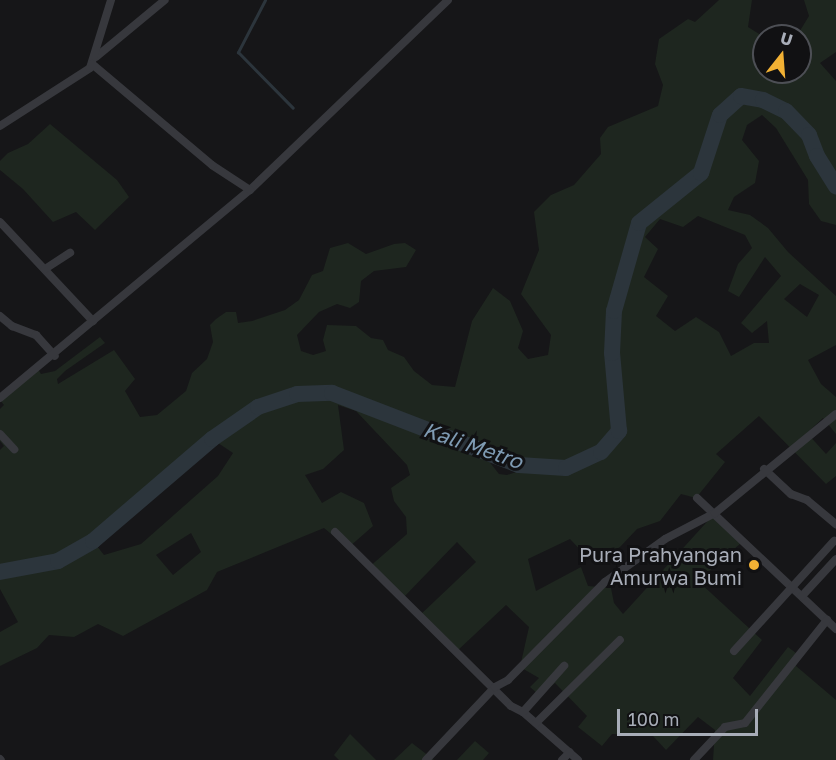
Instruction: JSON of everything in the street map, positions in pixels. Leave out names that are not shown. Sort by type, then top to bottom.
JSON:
[{"type":"street","points":[[94,61],[111,0]]},
{"type":"street","points":[[0,126],[62,88],[165,0]]},
{"type":"street","points":[[0,398],[55,356],[93,321],[250,190],[448,0]]},
{"type":"street","points":[[94,61],[172,132],[250,190]]},
{"type":"street","points":[[3,225],[93,321]]},
{"type":"street","points":[[45,269],[70,253]]},
{"type":"street","points":[[0,316],[12,326],[36,335],[55,356]]},
{"type":"street","points":[[426,760],[495,687],[508,680],[605,582],[665,539],[715,513],[765,469],[836,414]]},
{"type":"street","points":[[0,434],[14,449]]},
{"type":"street","points":[[765,469],[791,494],[807,500],[836,524]]},
{"type":"street","points":[[697,498],[836,629]]},
{"type":"street","points":[[335,532],[495,687],[511,706],[523,712],[578,760]]},
{"type":"street","points":[[734,651],[834,541]]},
{"type":"street","points":[[802,596],[836,559]]},
{"type":"street","points":[[694,760],[725,727],[745,723],[827,620]]},
{"type":"street","points":[[536,723],[621,640]]},
{"type":"street","points":[[523,712],[564,666]]},
{"type":"street","points":[[562,760],[570,752]]},
{"type":"shaded area","points":[[719,0],[752,0],[748,27],[752,30],[752,84],[812,84],[812,24],[804,24],[809,16],[804,0],[836,0],[836,52],[820,63],[836,81],[836,225],[821,221],[809,204],[808,180],[776,128],[762,115],[747,125],[742,140],[759,161],[755,183],[734,197],[728,210],[750,215],[768,228],[788,252],[836,296],[836,345],[808,360],[821,384],[836,397],[836,434],[823,418],[807,433],[826,454],[836,443],[836,476],[826,484],[759,416],[716,454],[725,462],[696,498],[681,494],[660,521],[637,529],[620,547],[597,560],[586,556],[570,539],[528,559],[536,591],[581,567],[588,586],[611,588],[614,603],[623,614],[715,513],[741,543],[698,581],[762,640],[733,678],[750,696],[788,647],[800,656],[796,666],[836,700],[836,760],[713,760],[715,730],[698,717],[666,750],[653,736],[612,734],[602,746],[578,727],[587,716],[555,683],[540,696],[530,687],[539,678],[520,667],[529,627],[506,605],[456,652],[419,616],[476,562],[457,542],[403,598],[368,568],[407,534],[406,517],[394,501],[391,488],[410,475],[407,465],[356,411],[338,405],[344,450],[323,469],[305,475],[322,503],[341,492],[364,503],[373,526],[348,548],[324,528],[217,572],[207,590],[123,636],[98,624],[74,637],[49,635],[37,648],[0,666],[0,632],[18,622],[0,589],[0,450],[4,446],[0,441],[0,409],[4,405],[0,400],[36,366],[41,374],[55,371],[100,337],[105,343],[65,371],[57,379],[58,384],[114,350],[135,379],[125,391],[140,417],[157,415],[186,391],[192,373],[207,359],[213,342],[210,325],[216,319],[226,312],[236,312],[238,323],[252,321],[285,310],[299,300],[312,275],[323,271],[330,248],[348,243],[366,254],[394,244],[405,243],[416,250],[406,267],[374,271],[361,281],[359,302],[350,308],[337,304],[319,312],[297,335],[301,351],[313,355],[326,351],[323,340],[327,325],[356,326],[371,338],[383,340],[388,350],[404,357],[414,371],[432,385],[455,387],[472,321],[493,288],[510,301],[523,331],[518,348],[528,359],[548,355],[551,335],[521,294],[539,250],[534,212],[551,195],[574,185],[581,177],[601,154],[600,138],[608,127],[658,106],[663,85],[655,64],[659,39],[688,19],[695,22]],"holes":[[[698,216],[745,235],[752,248],[738,264],[728,291],[739,297],[765,257],[781,276],[741,323],[752,333],[767,321],[769,343],[754,343],[731,356],[719,332],[696,317],[675,331],[656,316],[668,296],[644,277],[658,249],[645,237],[660,219],[683,227]],[[800,284],[819,295],[807,317],[784,299]],[[212,439],[233,453],[218,476],[141,544],[104,555],[93,541]],[[484,455],[519,465],[534,466],[507,475],[499,474]],[[191,533],[201,552],[173,575],[156,555]]]},
{"type":"shaded area","points":[[50,124],[117,180],[129,197],[95,230],[76,212],[53,222],[23,189],[0,170],[0,161],[8,153],[28,144]]},
{"type":"shaded area","points":[[350,734],[376,760],[339,760],[334,755]]},
{"type":"shaded area","points":[[475,741],[489,753],[483,760],[457,760]]},
{"type":"shaded area","points":[[412,743],[434,760],[394,760]]},
{"type":"waterway","points":[[265,0],[238,52],[293,108]]},
{"type":"waterway","name":"Kali Metro","points":[[0,572],[58,561],[93,541],[212,439],[258,407],[297,394],[332,393],[519,465],[566,468],[601,452],[619,431],[612,353],[614,311],[639,223],[701,173],[720,115],[741,96],[763,100],[786,111],[809,135],[817,156],[836,186]]},
{"type":"place","name":"Pura Prahyangan Amurwa Bumi","points":[[754,565]]}]
